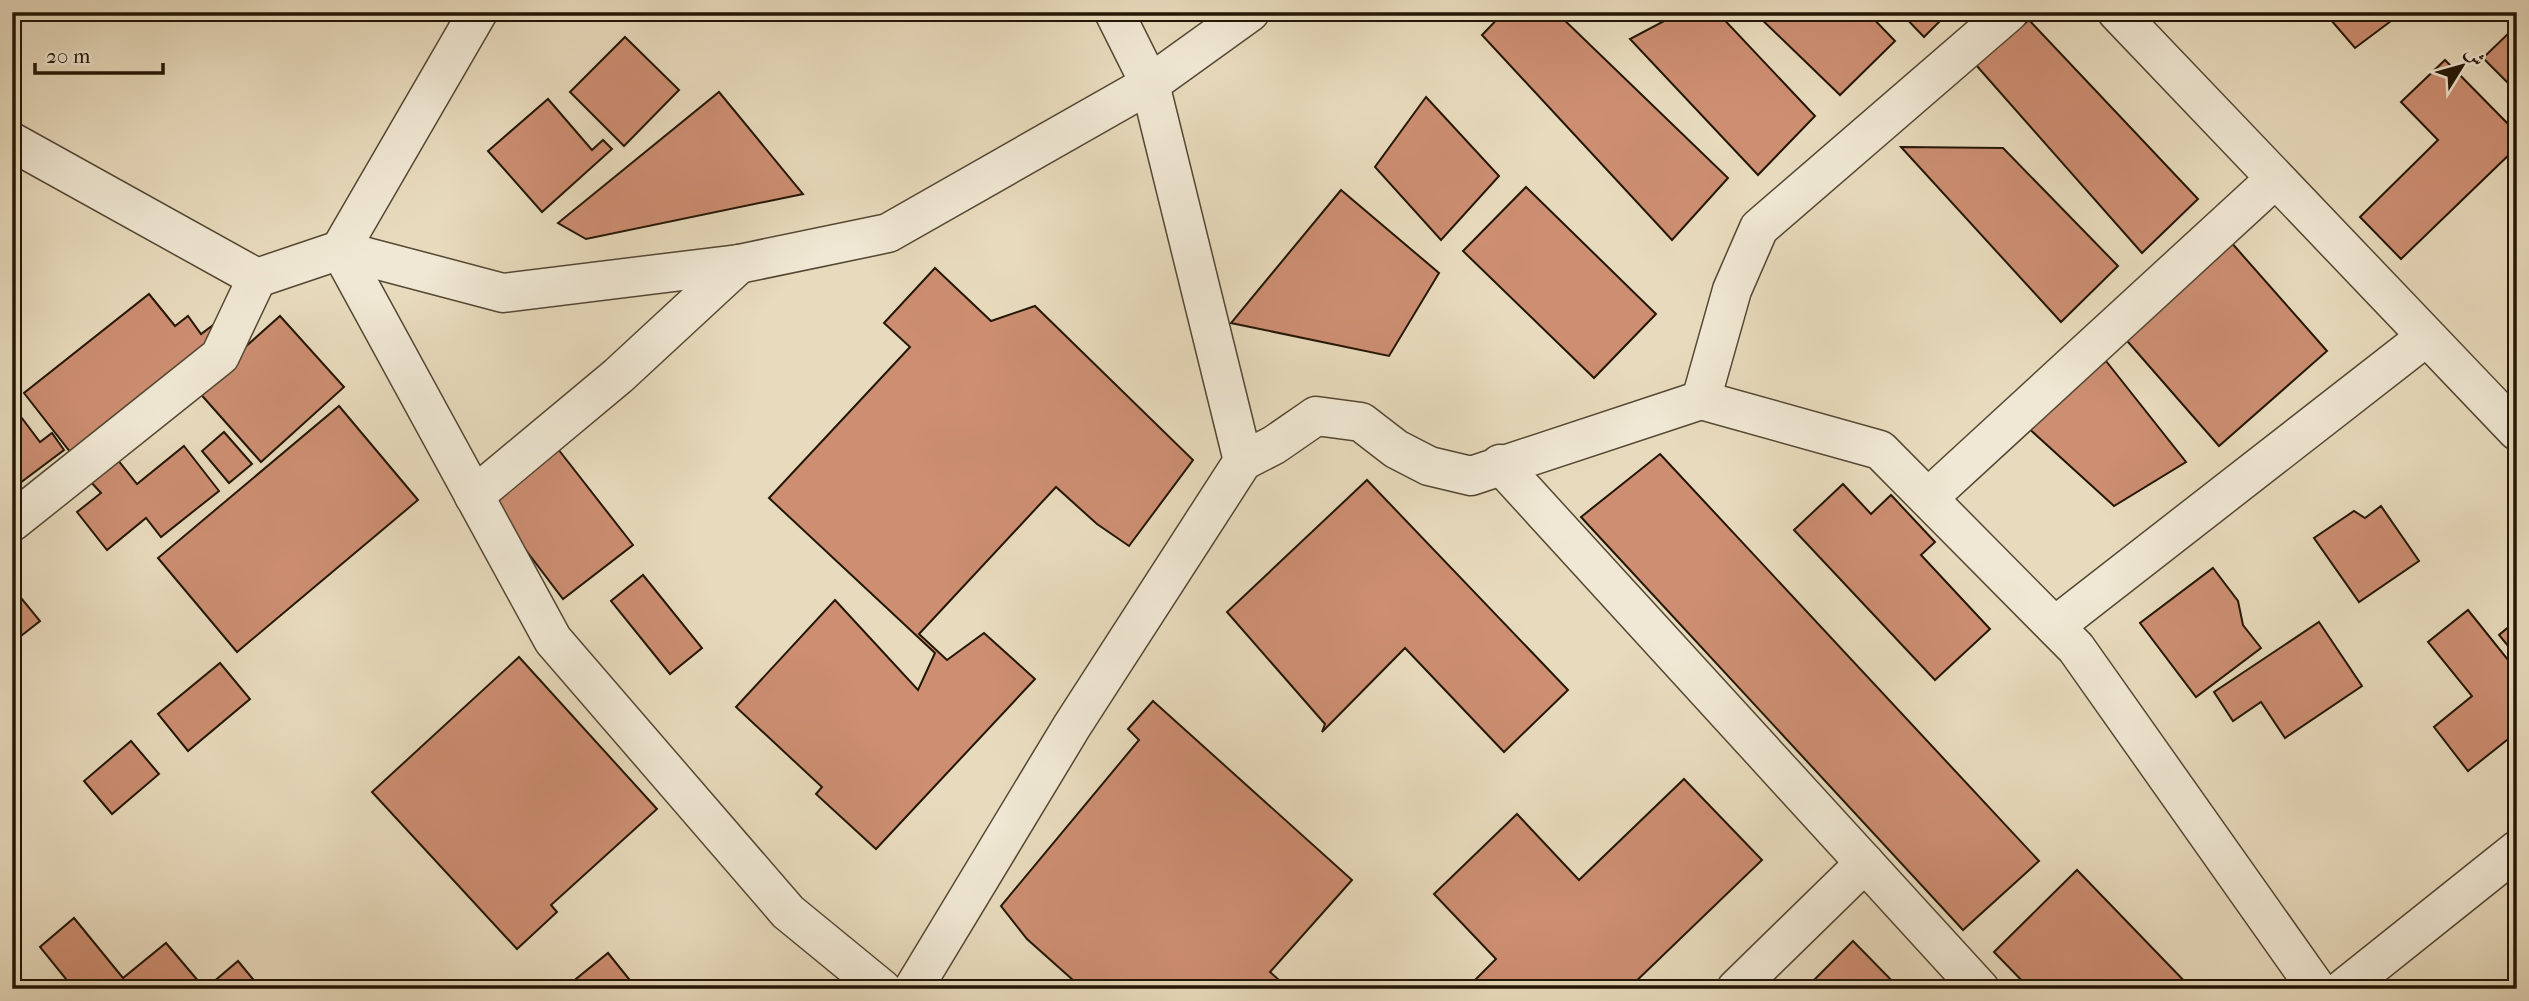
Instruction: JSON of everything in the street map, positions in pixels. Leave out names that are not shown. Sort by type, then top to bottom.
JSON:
[{"type":"street","points":[[340,250],[478,12]]},
{"type":"street","points":[[1114,12],[1150,84],[1243,461]]},
{"type":"street","points":[[12,522],[220,356],[257,278],[340,250],[503,293],[739,264],[888,233],[1150,84],[1250,12]]},
{"type":"street","points":[[1701,400],[1732,290],[1759,228],[2009,12]]},
{"type":"street","points":[[2117,12],[2517,431]]},
{"type":"street","points":[[12,142],[257,278]]},
{"type":"street","points":[[1928,498],[2275,179]]},
{"type":"street","points":[[340,250],[553,640],[788,912],[882,989]]},
{"type":"street","points":[[474,496],[618,376],[739,264]]},
{"type":"street","points":[[2055,626],[2426,337]]},
{"type":"street","points":[[913,989],[1072,726],[1243,461],[1274,445],[1316,416],[1361,422],[1396,449],[1429,466],[1471,476],[1500,464],[1701,400],[1880,450],[2076,648],[2317,989]]},
{"type":"street","points":[[1500,464],[1980,989]]},
{"type":"street","points":[[2343,989],[2517,850]]},
{"type":"street","points":[[1736,989],[1865,863]]},
{"type":"building","points":[[1504,12],[1556,12],[1728,178],[1672,240],[1482,35]]},
{"type":"building","points":[[1681,12],[1717,12],[1815,116],[1758,175],[1630,39]]},
{"type":"building","points":[[1754,12],[1867,12],[1895,41],[1840,95]]},
{"type":"building","points":[[1900,12],[1949,12],[1924,37]]},
{"type":"building","points":[[2324,12],[2403,12],[2355,48]]},
{"type":"building","points":[[2029,20],[2198,199],[2142,253],[1976,65]]},
{"type":"building","points":[[2517,25],[2517,92],[2483,58]]},
{"type":"building","points":[[625,37],[679,90],[624,146],[570,92]]},
{"type":"building","points":[[2445,60],[2517,133],[2517,147],[2401,259],[2360,217],[2438,140],[2401,102]]},
{"type":"building","points":[[719,92],[803,194],[586,239],[558,223]]},
{"type":"building","points":[[1426,97],[1499,176],[1441,240],[1375,167]]},
{"type":"building","points":[[548,99],[592,150],[603,140],[612,149],[542,212],[488,151]]},
{"type":"building","points":[[1901,147],[2003,148],[2118,266],[2061,322]]},
{"type":"building","points":[[1526,187],[1656,314],[1594,378],[1463,251]]},
{"type":"building","points":[[1341,190],[1439,273],[1389,356],[1231,323]]},
{"type":"building","points":[[2230,241],[2327,351],[2219,446],[2122,335]]},
{"type":"building","points":[[935,268],[991,321],[1035,306],[1193,460],[1129,546],[1097,524],[1056,487],[919,634],[947,660],[984,633],[1035,679],[876,849],[816,794],[822,787],[736,707],[835,600],[918,690],[935,653],[769,498],[910,347],[884,323]]},
{"type":"building","points":[[149,294],[175,326],[188,316],[201,334],[220,320],[227,329],[71,453],[24,393]]},
{"type":"building","points":[[280,316],[344,387],[261,462],[197,390]]},
{"type":"building","points":[[2106,361],[2186,462],[2114,506],[2026,426]]},
{"type":"building","points":[[12,405],[40,442],[52,433],[64,450],[12,489]]},
{"type":"building","points":[[339,406],[418,500],[237,652],[158,558]]},
{"type":"building","points":[[224,432],[252,464],[229,483],[202,451]]},
{"type":"building","points":[[184,446],[219,491],[161,537],[146,518],[107,550],[77,512],[101,493],[90,481],[117,459],[137,484]]},
{"type":"building","points":[[558,449],[633,545],[563,599],[490,503]]},
{"type":"building","points":[[1660,454],[2039,861],[1963,930],[1581,517]]},
{"type":"building","points":[[1367,480],[1568,690],[1504,752],[1405,648],[1322,732],[1325,724],[1227,612]]},
{"type":"building","points":[[1843,484],[1871,514],[1891,495],[1935,542],[1921,555],[1990,629],[1935,680],[1794,530]]},
{"type":"building","points":[[2381,506],[2419,561],[2359,602],[2314,538],[2354,511],[2365,518]]},
{"type":"building","points":[[2213,568],[2238,601],[2243,625],[2261,648],[2196,697],[2140,623]]},
{"type":"building","points":[[643,575],[702,648],[670,674],[611,601]]},
{"type":"building","points":[[12,587],[40,621],[12,643]]},
{"type":"building","points":[[2468,610],[2517,671],[2517,732],[2468,771],[2434,727],[2472,696],[2428,642]]},
{"type":"building","points":[[2517,620],[2517,657],[2499,635]]},
{"type":"building","points":[[2319,622],[2362,686],[2285,738],[2261,702],[2233,721],[2214,692]]},
{"type":"building","points":[[519,657],[657,809],[551,905],[557,912],[517,949],[372,792]]},
{"type":"building","points":[[220,663],[250,699],[188,751],[158,714]]},
{"type":"building","points":[[1153,701],[1352,880],[1270,972],[1289,989],[1083,989],[1027,939],[1001,906],[1139,740],[1128,729]]},
{"type":"building","points":[[131,741],[159,774],[112,814],[84,781]]},
{"type":"building","points":[[1684,779],[1762,860],[1628,989],[1466,989],[1496,959],[1434,894],[1517,814],[1579,880]]},
{"type":"building","points":[[2077,870],[2192,989],[2030,989],[1994,952]]},
{"type":"building","points":[[74,918],[123,978],[166,943],[205,989],[74,989],[40,947]]},
{"type":"building","points":[[1853,941],[1900,989],[1805,989]]},
{"type":"building","points":[[608,953],[637,989],[584,989],[576,979]]},
{"type":"building","points":[[238,961],[261,989],[205,989]]}]
